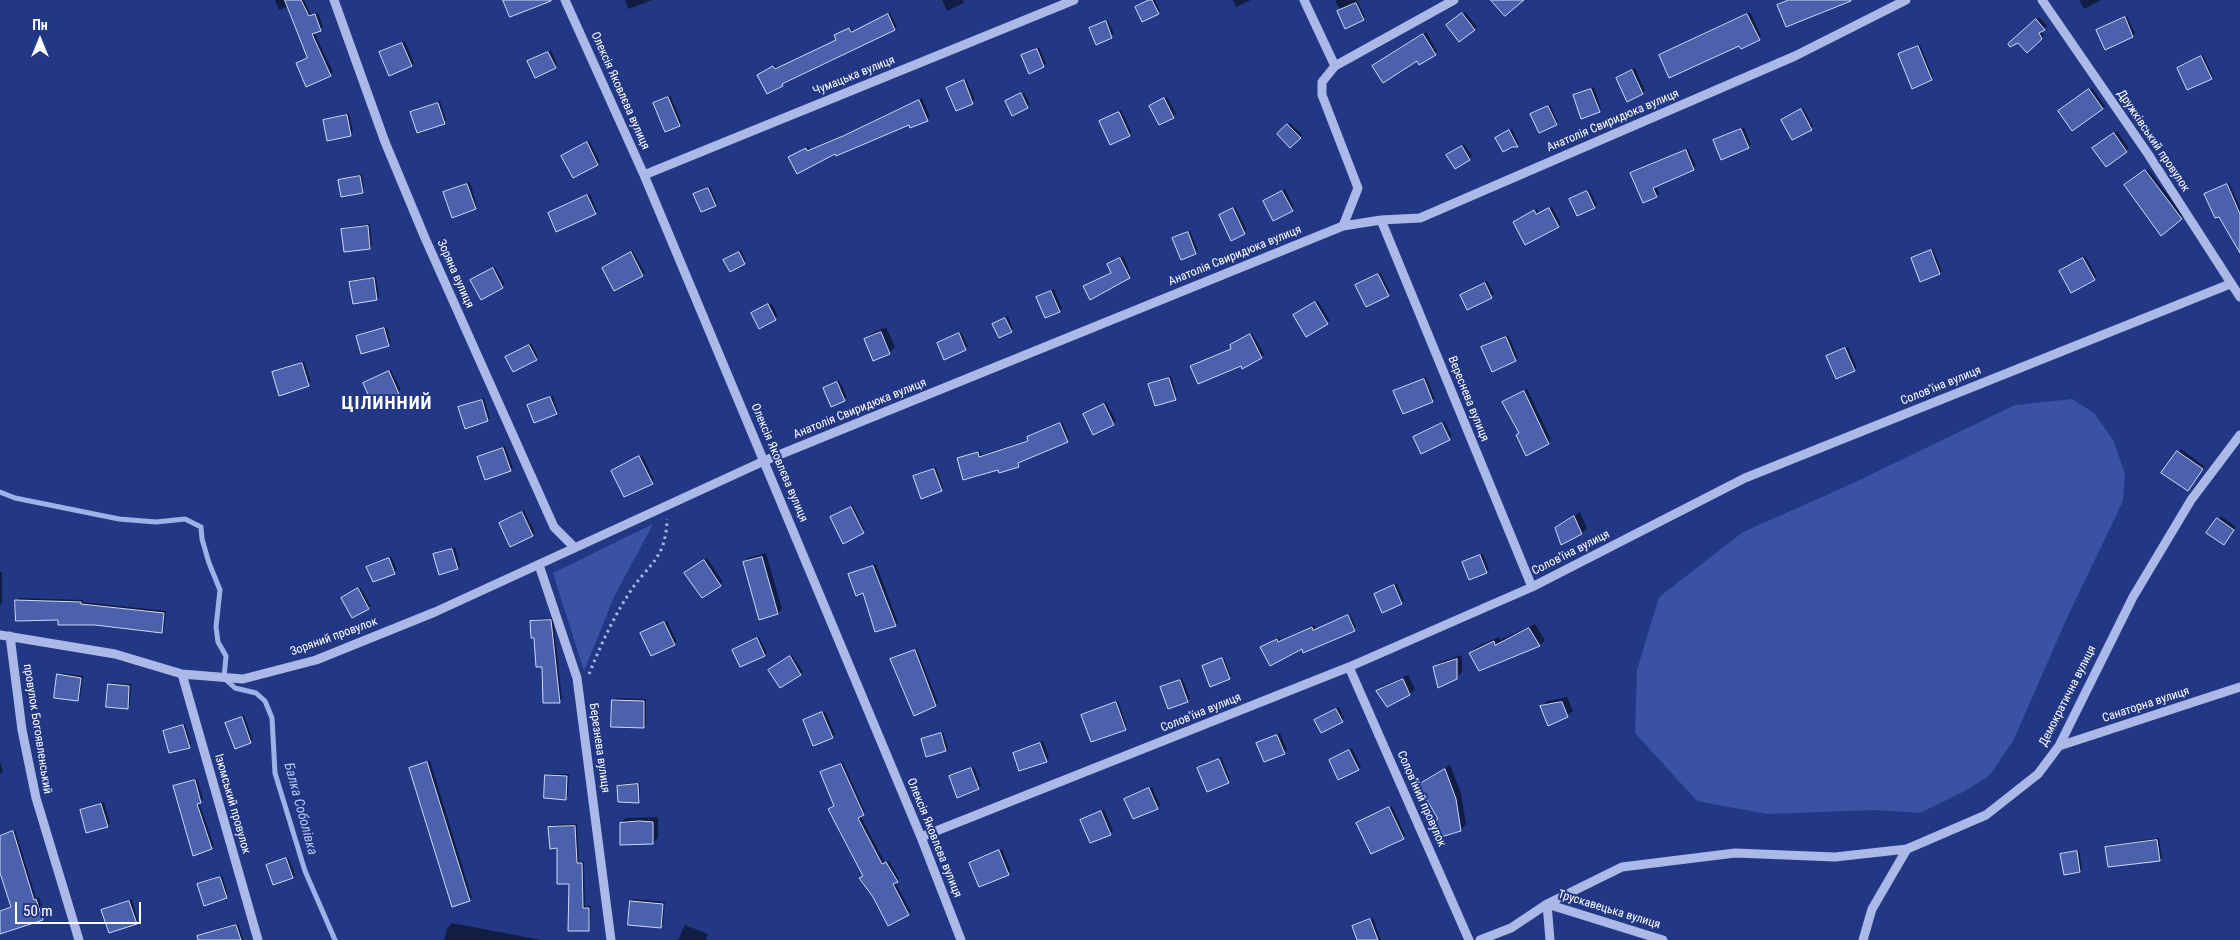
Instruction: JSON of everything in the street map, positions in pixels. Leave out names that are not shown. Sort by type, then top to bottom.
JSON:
[{"type":"street","name":"Зоряна вулиця","points":[[334,0],[385,142],[425,238],[554,527],[574,547]]},
{"type":"street","name":"Олексія Яковлєва вулиця","points":[[565,0],[644,175],[921,837],[961,940]]},
{"type":"street","name":"Чумацька вулиця","points":[[644,175],[1074,0]]},
{"type":"street","points":[[1304,0],[1335,66]]},
{"type":"street","points":[[1343,226],[1358,188],[1322,95],[1322,82],[1335,66],[1454,0]]},
{"type":"street","name":"Анатолія Свиридюка вулиця","points":[[574,547],[764,461],[1343,226],[1381,220],[1420,218],[1795,56],[1906,0]]},
{"type":"street","name":"Дружківський провулок","points":[[2042,0],[2153,162],[2240,298]]},
{"type":"street","name":"Вереснева вулиця","points":[[1381,220],[1532,588]]},
{"type":"street","name":"Солов'їна вулиця","points":[[921,837],[1349,667],[1532,588],[1745,478],[2230,284]]},
{"type":"street","name":"Демократична вулиця","points":[[1480,940],[1511,928],[1548,904],[1622,868],[1649,862],[1735,853],[1835,857],[1907,849],[1986,815],[2038,774],[2059,746],[2133,597],[2191,500],[2240,435]]},
{"type":"street","name":"Зоряний провулок","points":[[0,635],[115,654],[182,674],[244,679],[316,660],[436,612],[539,566],[574,547]]},
{"type":"street","name":"Березнева вулиця","points":[[539,566],[577,678],[611,940]]},
{"type":"street","name":"провулок Богоявленський","points":[[10,636],[22,730],[36,798],[79,940]]},
{"type":"street","name":"Солов'їний провулок","points":[[1349,667],[1469,940]]},
{"type":"street","name":"Ізюмський провулок","points":[[182,674],[258,940]]},
{"type":"street","name":"Санаторна вулиця","points":[[2059,746],[2240,687]]},
{"type":"street","points":[[1863,940],[1872,909],[1907,849]]},
{"type":"street","points":[[1548,904],[1550,940]]},
{"type":"street","name":"Трускавецька вулиця","points":[[1548,904],[1663,940]]},
{"type":"path","points":[[579,695],[606,634],[628,593],[658,558],[666,531],[667,505]]},
{"type":"shaded area","points":[[2072,399],[2094,413],[2113,440],[2125,473],[2123,501],[2067,618],[2014,739],[1990,775],[1965,791],[1920,813],[1875,810],[1768,814],[1697,801],[1635,733],[1637,670],[1659,597],[1743,532],[1849,485],[2015,405]]},
{"type":"shaded area","points":[[653,524],[614,597],[584,671],[553,573]]},
{"type":"building","points":[[285,0],[301,0],[309,16],[315,14],[321,31],[312,34],[331,76],[306,87],[296,63],[307,58]]},
{"type":"building","points":[[503,0],[551,0],[551,1],[510,17]]},
{"type":"building","points":[[1152,0],[1159,14],[1142,22],[1135,7]]},
{"type":"building","points":[[1491,0],[1524,0],[1505,16]]},
{"type":"building","points":[[1789,0],[1851,1],[1786,27],[1777,5]]},
{"type":"building","points":[[1356,3],[1364,20],[1345,29],[1337,11]]},
{"type":"building","points":[[1462,13],[1475,30],[1459,42],[1446,25]]},
{"type":"building","points":[[888,14],[895,30],[782,84],[783,86],[767,94],[757,75],[773,66],[775,69],[836,40],[834,35],[849,28],[851,32]]},
{"type":"building","points":[[1747,14],[1760,40],[1741,49],[1739,46],[1669,78],[1659,55]]},
{"type":"building","points":[[2125,17],[2133,37],[2105,50],[2096,30]]},
{"type":"building","points":[[2036,19],[2045,30],[2039,33],[2042,39],[2027,53],[2018,43],[2010,47],[2008,44]]},
{"type":"building","points":[[1106,21],[1112,38],[1096,45],[1089,28]]},
{"type":"building","points":[[1423,34],[1436,55],[1419,65],[1417,61],[1383,83],[1372,66]]},
{"type":"building","points":[[402,43],[412,66],[389,76],[379,52]]},
{"type":"building","points":[[1918,46],[1932,80],[1912,89],[1898,54]]},
{"type":"building","points":[[1037,49],[1044,67],[1029,74],[1021,55]]},
{"type":"building","points":[[548,52],[556,68],[535,78],[527,61]]},
{"type":"building","points":[[2201,56],[2212,79],[2187,90],[2177,68]]},
{"type":"building","points":[[1632,70],[1643,94],[1627,102],[1616,78]]},
{"type":"building","points":[[964,80],[973,104],[956,111],[946,88]]},
{"type":"building","points":[[1591,89],[1600,112],[1581,119],[1573,95]]},
{"type":"building","points":[[2089,89],[2103,109],[2072,131],[2058,111]]},
{"type":"building","points":[[1021,93],[1028,108],[1012,116],[1005,101]]},
{"type":"building","points":[[668,97],[680,126],[665,132],[653,103]]},
{"type":"building","points":[[1164,98],[1174,118],[1159,125],[1149,106]]},
{"type":"building","points":[[919,100],[928,121],[910,128],[909,125],[836,156],[835,154],[797,174],[788,157],[806,148],[807,151],[843,136]]},
{"type":"building","points":[[438,103],[445,124],[417,133],[410,112]]},
{"type":"building","points":[[1548,106],[1557,125],[1539,133],[1530,114]]},
{"type":"building","points":[[1801,109],[1812,130],[1792,140],[1781,120]]},
{"type":"building","points":[[1119,112],[1130,136],[1110,145],[1099,121]]},
{"type":"building","points":[[347,115],[351,136],[327,141],[323,120]]},
{"type":"building","points":[[1287,124],[1301,138],[1290,148],[1277,134]]},
{"type":"building","points":[[1741,129],[1749,148],[1721,160],[1713,140]]},
{"type":"building","points":[[1509,130],[1518,147],[1512,147],[1503,152],[1495,138]]},
{"type":"building","points":[[2114,133],[2127,152],[2106,167],[2092,148]]},
{"type":"building","points":[[587,142],[598,165],[573,178],[561,156]]},
{"type":"building","points":[[1462,146],[1470,160],[1455,169],[1446,155]]},
{"type":"building","points":[[1686,150],[1694,170],[1653,188],[1657,197],[1643,203],[1630,173]]},
{"type":"building","points":[[2145,170],[2182,219],[2161,236],[2124,185]]},
{"type":"building","points":[[360,176],[363,193],[341,197],[338,180]]},
{"type":"building","points":[[467,184],[476,209],[452,218],[443,192]]},
{"type":"building","points":[[2227,184],[2240,214],[2240,253],[2219,217],[2215,218],[2204,194]]},
{"type":"building","points":[[708,188],[716,206],[701,212],[693,194]]},
{"type":"building","points":[[1282,191],[1293,211],[1273,221],[1263,201]]},
{"type":"building","points":[[1587,191],[1595,208],[1577,216],[1569,199]]},
{"type":"building","points":[[587,195],[596,214],[556,232],[548,213]]},
{"type":"building","points":[[1233,208],[1245,234],[1231,241],[1219,215]]},
{"type":"building","points":[[1549,208],[1559,227],[1525,245],[1513,222],[1534,210],[1536,214]]},
{"type":"building","points":[[368,226],[370,249],[344,252],[341,229]]},
{"type":"building","points":[[1188,232],[1196,254],[1181,260],[1172,238]]},
{"type":"building","points":[[1931,250],[1940,274],[1920,282],[1911,258]]},
{"type":"building","points":[[631,252],[643,276],[614,291],[602,268]]},
{"type":"building","points":[[739,252],[745,264],[730,272],[723,260]]},
{"type":"building","points":[[1120,258],[1130,278],[1090,300],[1083,286],[1111,273],[1107,264]]},
{"type":"building","points":[[2083,258],[2095,280],[2071,293],[2059,271]]},
{"type":"building","points":[[493,268],[503,288],[481,300],[470,280]]},
{"type":"building","points":[[1378,274],[1389,296],[1366,307],[1355,285]]},
{"type":"building","points":[[374,278],[377,300],[353,304],[349,282]]},
{"type":"building","points":[[1485,283],[1492,298],[1467,310],[1460,295]]},
{"type":"building","points":[[1051,291],[1060,312],[1045,318],[1036,297]]},
{"type":"building","points":[[1315,302],[1328,324],[1306,337],[1293,315]]},
{"type":"building","points":[[768,304],[776,320],[759,329],[751,313]]},
{"type":"building","points":[[1005,318],[1012,332],[999,338],[992,324]]},
{"type":"building","points":[[384,328],[389,346],[361,354],[356,336]]},
{"type":"building","points":[[881,332],[890,354],[873,361],[864,339]]},
{"type":"building","points":[[959,333],[966,350],[944,360],[937,343]]},
{"type":"building","points":[[1250,334],[1262,358],[1242,369],[1241,366],[1198,384],[1190,366],[1231,349],[1230,345]]},
{"type":"building","points":[[1506,337],[1516,361],[1492,372],[1481,347]]},
{"type":"building","points":[[529,345],[537,360],[513,372],[505,357]]},
{"type":"building","points":[[1845,348],[1855,371],[1836,379],[1826,356]]},
{"type":"building","points":[[302,363],[309,386],[279,396],[272,372]]},
{"type":"building","points":[[389,371],[399,394],[373,406],[363,383]]},
{"type":"building","points":[[1169,378],[1176,400],[1155,406],[1148,384]]},
{"type":"building","points":[[1424,379],[1433,402],[1403,414],[1393,391]]},
{"type":"building","points":[[837,382],[845,401],[831,407],[823,388]]},
{"type":"building","points":[[1524,391],[1549,444],[1526,456],[1516,435],[1519,433],[1502,402]]},
{"type":"building","points":[[550,397],[557,414],[534,423],[527,405]]},
{"type":"building","points":[[482,400],[488,421],[465,429],[458,407]]},
{"type":"building","points":[[1104,404],[1114,425],[1093,435],[1083,414]]},
{"type":"building","points":[[1060,423],[1068,442],[1018,463],[1019,467],[999,473],[998,470],[963,480],[957,458],[978,452],[979,457],[1028,441],[1027,437]]},
{"type":"building","points":[[1442,423],[1450,440],[1421,454],[1413,437]]},
{"type":"building","points":[[503,448],[511,471],[485,480],[477,457]]},
{"type":"building","points":[[2177,451],[2203,469],[2188,491],[2161,473]]},
{"type":"building","points":[[639,456],[653,484],[624,497],[611,471]]},
{"type":"building","points":[[934,469],[942,491],[921,499],[913,476]]},
{"type":"building","points":[[851,507],[864,533],[843,544],[830,517]]},
{"type":"building","points":[[522,512],[533,536],[510,547],[499,523]]},
{"type":"building","points":[[1574,516],[1582,534],[1561,545],[1555,528]]},
{"type":"building","points":[[2217,518],[2234,530],[2224,545],[2206,533]]},
{"type":"building","points":[[452,549],[458,569],[439,575],[433,554]]},
{"type":"building","points":[[1480,555],[1487,573],[1469,580],[1462,562]]},
{"type":"building","points":[[762,557],[778,614],[759,620],[743,562]]},
{"type":"building","points":[[389,558],[395,574],[373,582],[366,567]]},
{"type":"building","points":[[704,560],[721,586],[702,598],[684,573]]},
{"type":"building","points":[[873,566],[896,626],[875,632],[863,593],[856,596],[848,574]]},
{"type":"building","points":[[1394,585],[1402,604],[1382,613],[1374,594]]},
{"type":"building","points":[[358,588],[369,609],[352,618],[341,598]]},
{"type":"building","points":[[15,600],[81,602],[81,604],[164,613],[162,633],[95,625],[58,625],[58,620],[16,621]]},
{"type":"building","points":[[1348,615],[1355,631],[1303,653],[1302,649],[1270,666],[1260,647],[1277,639],[1278,642],[1312,627],[1313,630]]},
{"type":"building","points":[[551,620],[560,703],[543,703],[542,667],[536,667],[534,638],[531,638],[530,621]]},
{"type":"building","points":[[664,622],[675,645],[651,656],[640,633]]},
{"type":"building","points":[[1529,628],[1540,646],[1479,671],[1469,653],[1494,641],[1495,645]]},
{"type":"building","points":[[757,638],[765,656],[740,667],[732,650]]},
{"type":"building","points":[[915,650],[936,706],[914,716],[890,659]]},
{"type":"building","points":[[790,656],[801,675],[780,688],[768,670]]},
{"type":"building","points":[[1222,658],[1230,679],[1210,687],[1202,666]]},
{"type":"building","points":[[1457,659],[1457,679],[1438,688],[1433,667]]},
{"type":"building","points":[[57,674],[81,678],[78,701],[54,698]]},
{"type":"building","points":[[1403,679],[1410,695],[1387,707],[1376,691]]},
{"type":"building","points":[[1180,680],[1188,702],[1168,709],[1160,687]]},
{"type":"building","points":[[108,684],[129,686],[128,709],[106,707]]},
{"type":"building","points":[[612,700],[644,701],[644,728],[611,727]]},
{"type":"building","points":[[1116,702],[1126,730],[1091,742],[1081,715]]},
{"type":"building","points":[[1562,702],[1568,717],[1548,726],[1540,706]]},
{"type":"building","points":[[1336,709],[1343,722],[1321,733],[1314,720]]},
{"type":"building","points":[[822,712],[833,738],[813,746],[803,720]]},
{"type":"building","points":[[242,717],[251,743],[235,749],[225,723]]},
{"type":"building","points":[[183,725],[190,748],[169,753],[163,731]]},
{"type":"building","points":[[941,733],[946,751],[926,757],[921,739]]},
{"type":"building","points":[[1277,735],[1285,754],[1264,762],[1256,743]]},
{"type":"building","points":[[1040,743],[1047,762],[1019,771],[1013,753]]},
{"type":"building","points":[[1349,750],[1359,770],[1338,780],[1329,760]]},
{"type":"building","points":[[1219,759],[1229,783],[1207,792],[1197,768]]},
{"type":"building","points":[[427,762],[470,901],[452,907],[409,768]]},
{"type":"building","points":[[841,764],[864,815],[858,818],[882,864],[886,862],[898,882],[893,884],[909,915],[888,926],[873,897],[859,878],[863,876],[828,809],[834,806],[820,772]]},
{"type":"building","points":[[971,768],[979,789],[957,798],[949,776]]},
{"type":"building","points":[[1445,769],[1456,799],[1461,831],[1441,837],[1433,822],[1438,819],[1418,785]]},
{"type":"building","points":[[545,775],[567,776],[566,800],[544,798]]},
{"type":"building","points":[[195,780],[201,803],[197,804],[212,849],[193,856],[173,786]]},
{"type":"building","points":[[638,784],[639,803],[618,802],[617,786]]},
{"type":"building","points":[[1149,788],[1158,809],[1133,819],[1124,799]]},
{"type":"building","points":[[101,804],[108,827],[86,833],[80,810]]},
{"type":"building","points":[[1389,807],[1404,839],[1371,854],[1356,823]]},
{"type":"building","points":[[1101,811],[1111,835],[1090,843],[1080,820]]},
{"type":"building","points":[[653,822],[653,844],[620,845],[620,823]]},
{"type":"building","points":[[575,826],[577,863],[582,863],[583,908],[589,908],[589,931],[568,931],[569,884],[557,884],[557,848],[550,849],[548,827]]},
{"type":"building","points":[[13,831],[34,900],[36,899],[43,920],[0,934],[0,911],[11,907],[0,873],[0,836]]},
{"type":"building","points":[[2157,840],[2160,861],[2108,867],[2105,847]]},
{"type":"building","points":[[999,850],[1009,875],[979,887],[969,863]]},
{"type":"building","points":[[2077,851],[2080,872],[2064,875],[2060,854]]},
{"type":"building","points":[[286,858],[293,878],[273,885],[266,865]]},
{"type":"building","points":[[220,877],[227,898],[204,906],[197,884]]},
{"type":"building","points":[[129,901],[137,924],[109,933],[101,910]]},
{"type":"building","points":[[630,901],[663,904],[661,928],[628,925]]},
{"type":"building","points":[[1370,919],[1378,940],[1357,940],[1352,926]]},
{"type":"building","points":[[236,925],[241,940],[198,940],[197,936]]},
{"type":"waterway","name":"Балка Соболівка","points":[[0,492],[15,498],[119,519],[156,522],[185,519],[201,527],[202,539],[209,563],[220,590],[216,627],[218,642],[226,656],[224,678],[235,688],[256,693],[265,701],[272,718],[275,773],[305,871],[335,940]]},
{"type":"district","name":"ЦІЛИННИЙ","points":[[387,404]]}]
